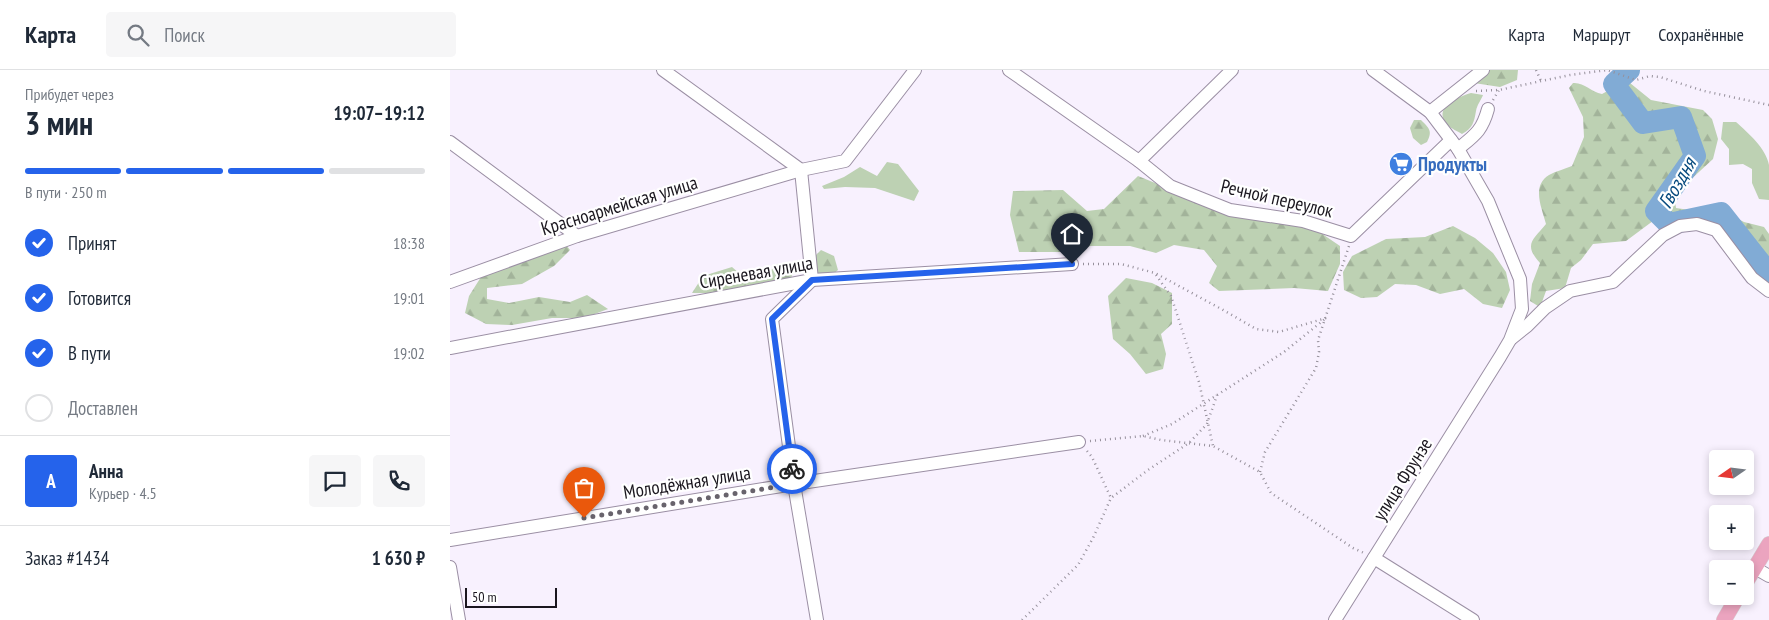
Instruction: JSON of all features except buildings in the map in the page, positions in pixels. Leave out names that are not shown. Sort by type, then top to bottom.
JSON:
[{"type":"main road","points":[[1755,568],[1769,544]]},
{"type":"main road","points":[[1724,620],[1733,605]]},
{"type":"street","points":[[663,70],[801,170],[812,280],[772,319],[794,484],[817,620]]},
{"type":"street","name":"Красноармейская улица","points":[[450,282],[577,236],[801,170],[845,161],[915,70]]},
{"type":"street","name":"Речной переулок","points":[[1009,70],[1139,161],[1170,186],[1230,210],[1303,222],[1351,236],[1455,145],[1477,134],[1484,124],[1488,108]]},
{"type":"street","points":[[1139,161],[1232,70]]},
{"type":"street","points":[[1373,70],[1430,112],[1455,145],[1488,201],[1520,279],[1522,309],[1510,340]]},
{"type":"street","points":[[1430,112],[1483,70]]},
{"type":"street","points":[[450,142],[577,236]]},
{"type":"street","points":[[1510,340],[1545,308],[1570,291],[1613,282],[1663,235],[1680,226],[1697,224],[1716,230],[1752,278],[1769,291]]},
{"type":"street","name":"Сиреневая улица","points":[[450,348],[812,280],[1072,264]]},
{"type":"street","name":"улица Фрунзе","points":[[1335,620],[1510,340]]},
{"type":"street","name":"Молодёжная улица","points":[[450,540],[794,484],[1079,442]]},
{"type":"street","points":[[1374,558],[1473,620]]},
{"type":"street","points":[[450,567],[459,620]]},
{"type":"street","points":[[1755,568],[1769,576]]},
{"type":"path","points":[[1536,70],[1541,82]]},
{"type":"path","points":[[1456,92],[1499,90],[1570,75],[1607,70],[1636,80],[1650,76],[1660,76],[1704,91],[1769,105]]},
{"type":"path","points":[[1260,472],[1265,452],[1316,368],[1319,352],[1318,340],[1351,236]]},
{"type":"path","points":[[1072,264],[1121,264],[1155,273],[1256,329],[1279,332],[1326,318]]},
{"type":"path","points":[[1155,273],[1171,296],[1199,382],[1212,446]]},
{"type":"path","points":[[1143,436],[1172,424],[1284,352],[1326,318]]},
{"type":"path","points":[[1022,620],[1078,565],[1093,538],[1111,498],[1148,470],[1189,443],[1207,424],[1217,395]]},
{"type":"path","points":[[1079,442],[1143,436],[1212,446],[1260,472],[1271,493],[1353,548],[1374,558]]},
{"type":"path","points":[[1079,442],[1092,457],[1111,498]]},
{"type":"green space","points":[[1488,70],[1518,70],[1517,80],[1500,87],[1474,83]]},
{"type":"green space","points":[[1624,82],[1630,83],[1651,100],[1703,110],[1712,119],[1718,139],[1713,159],[1674,195],[1676,208],[1697,211],[1715,207],[1744,222],[1764,227],[1769,234],[1769,287],[1719,240],[1700,227],[1673,226],[1657,218],[1626,241],[1593,244],[1581,260],[1571,268],[1565,288],[1546,291],[1542,302],[1538,306],[1530,301],[1532,284],[1540,263],[1532,251],[1532,242],[1546,224],[1539,198],[1540,185],[1549,175],[1572,166],[1584,137],[1583,117],[1569,88],[1573,83],[1577,83],[1602,94]]},
{"type":"green space","points":[[1471,93],[1483,95],[1472,124],[1462,134],[1449,126],[1444,119],[1444,108],[1454,100]]},
{"type":"green space","points":[[1414,120],[1421,120],[1430,132],[1427,142],[1421,145],[1413,138],[1410,128]]},
{"type":"green space","points":[[1723,122],[1736,122],[1756,141],[1764,153],[1769,165],[1769,200],[1759,199],[1752,183],[1752,169],[1743,164],[1729,165],[1729,149],[1721,139]]},
{"type":"green space","points":[[887,162],[898,164],[919,191],[914,201],[875,188],[845,187],[824,189],[822,186],[844,177],[860,167],[877,176]]},
{"type":"green space","points":[[1138,176],[1192,198],[1315,229],[1340,246],[1340,264],[1328,291],[1294,288],[1219,291],[1209,283],[1217,266],[1204,250],[1174,245],[1156,253],[1130,246],[1090,246],[1066,252],[1019,252],[1010,215],[1013,191],[1063,190],[1087,211],[1104,209]]},
{"type":"green space","points":[[1453,226],[1475,238],[1493,253],[1506,272],[1510,290],[1502,308],[1483,304],[1464,289],[1440,294],[1416,285],[1395,284],[1377,297],[1361,298],[1344,290],[1343,272],[1352,256],[1386,239],[1425,237]]},
{"type":"green space","points":[[564,242],[570,250],[554,266],[522,284],[487,288],[487,299],[509,303],[539,297],[570,302],[587,295],[608,309],[584,318],[552,318],[512,325],[486,324],[465,313],[469,296],[481,277]]},
{"type":"green space","points":[[821,250],[834,256],[838,270],[832,275],[816,275],[812,259]]},
{"type":"green space","points":[[777,264],[796,267],[791,278],[724,293],[692,293],[703,276],[732,267],[747,280],[763,278]]},
{"type":"green space","points":[[1126,278],[1152,283],[1172,293],[1172,324],[1161,334],[1166,354],[1163,369],[1146,374],[1130,354],[1113,339],[1108,296]]},
{"type":"waterway","name":"Гвоздня","points":[[1629,70],[1614,84],[1643,123],[1681,117],[1695,156],[1656,211],[1669,224],[1721,213],[1769,274]]},
{"type":"way so far","points":[[584,518],[794,484],[792,469]]},
{"type":"place","name":"Продукты","points":[[1401,164]]},
{"type":"route","points":[[792,469],[772,319],[812,280],[1072,264]]}]
